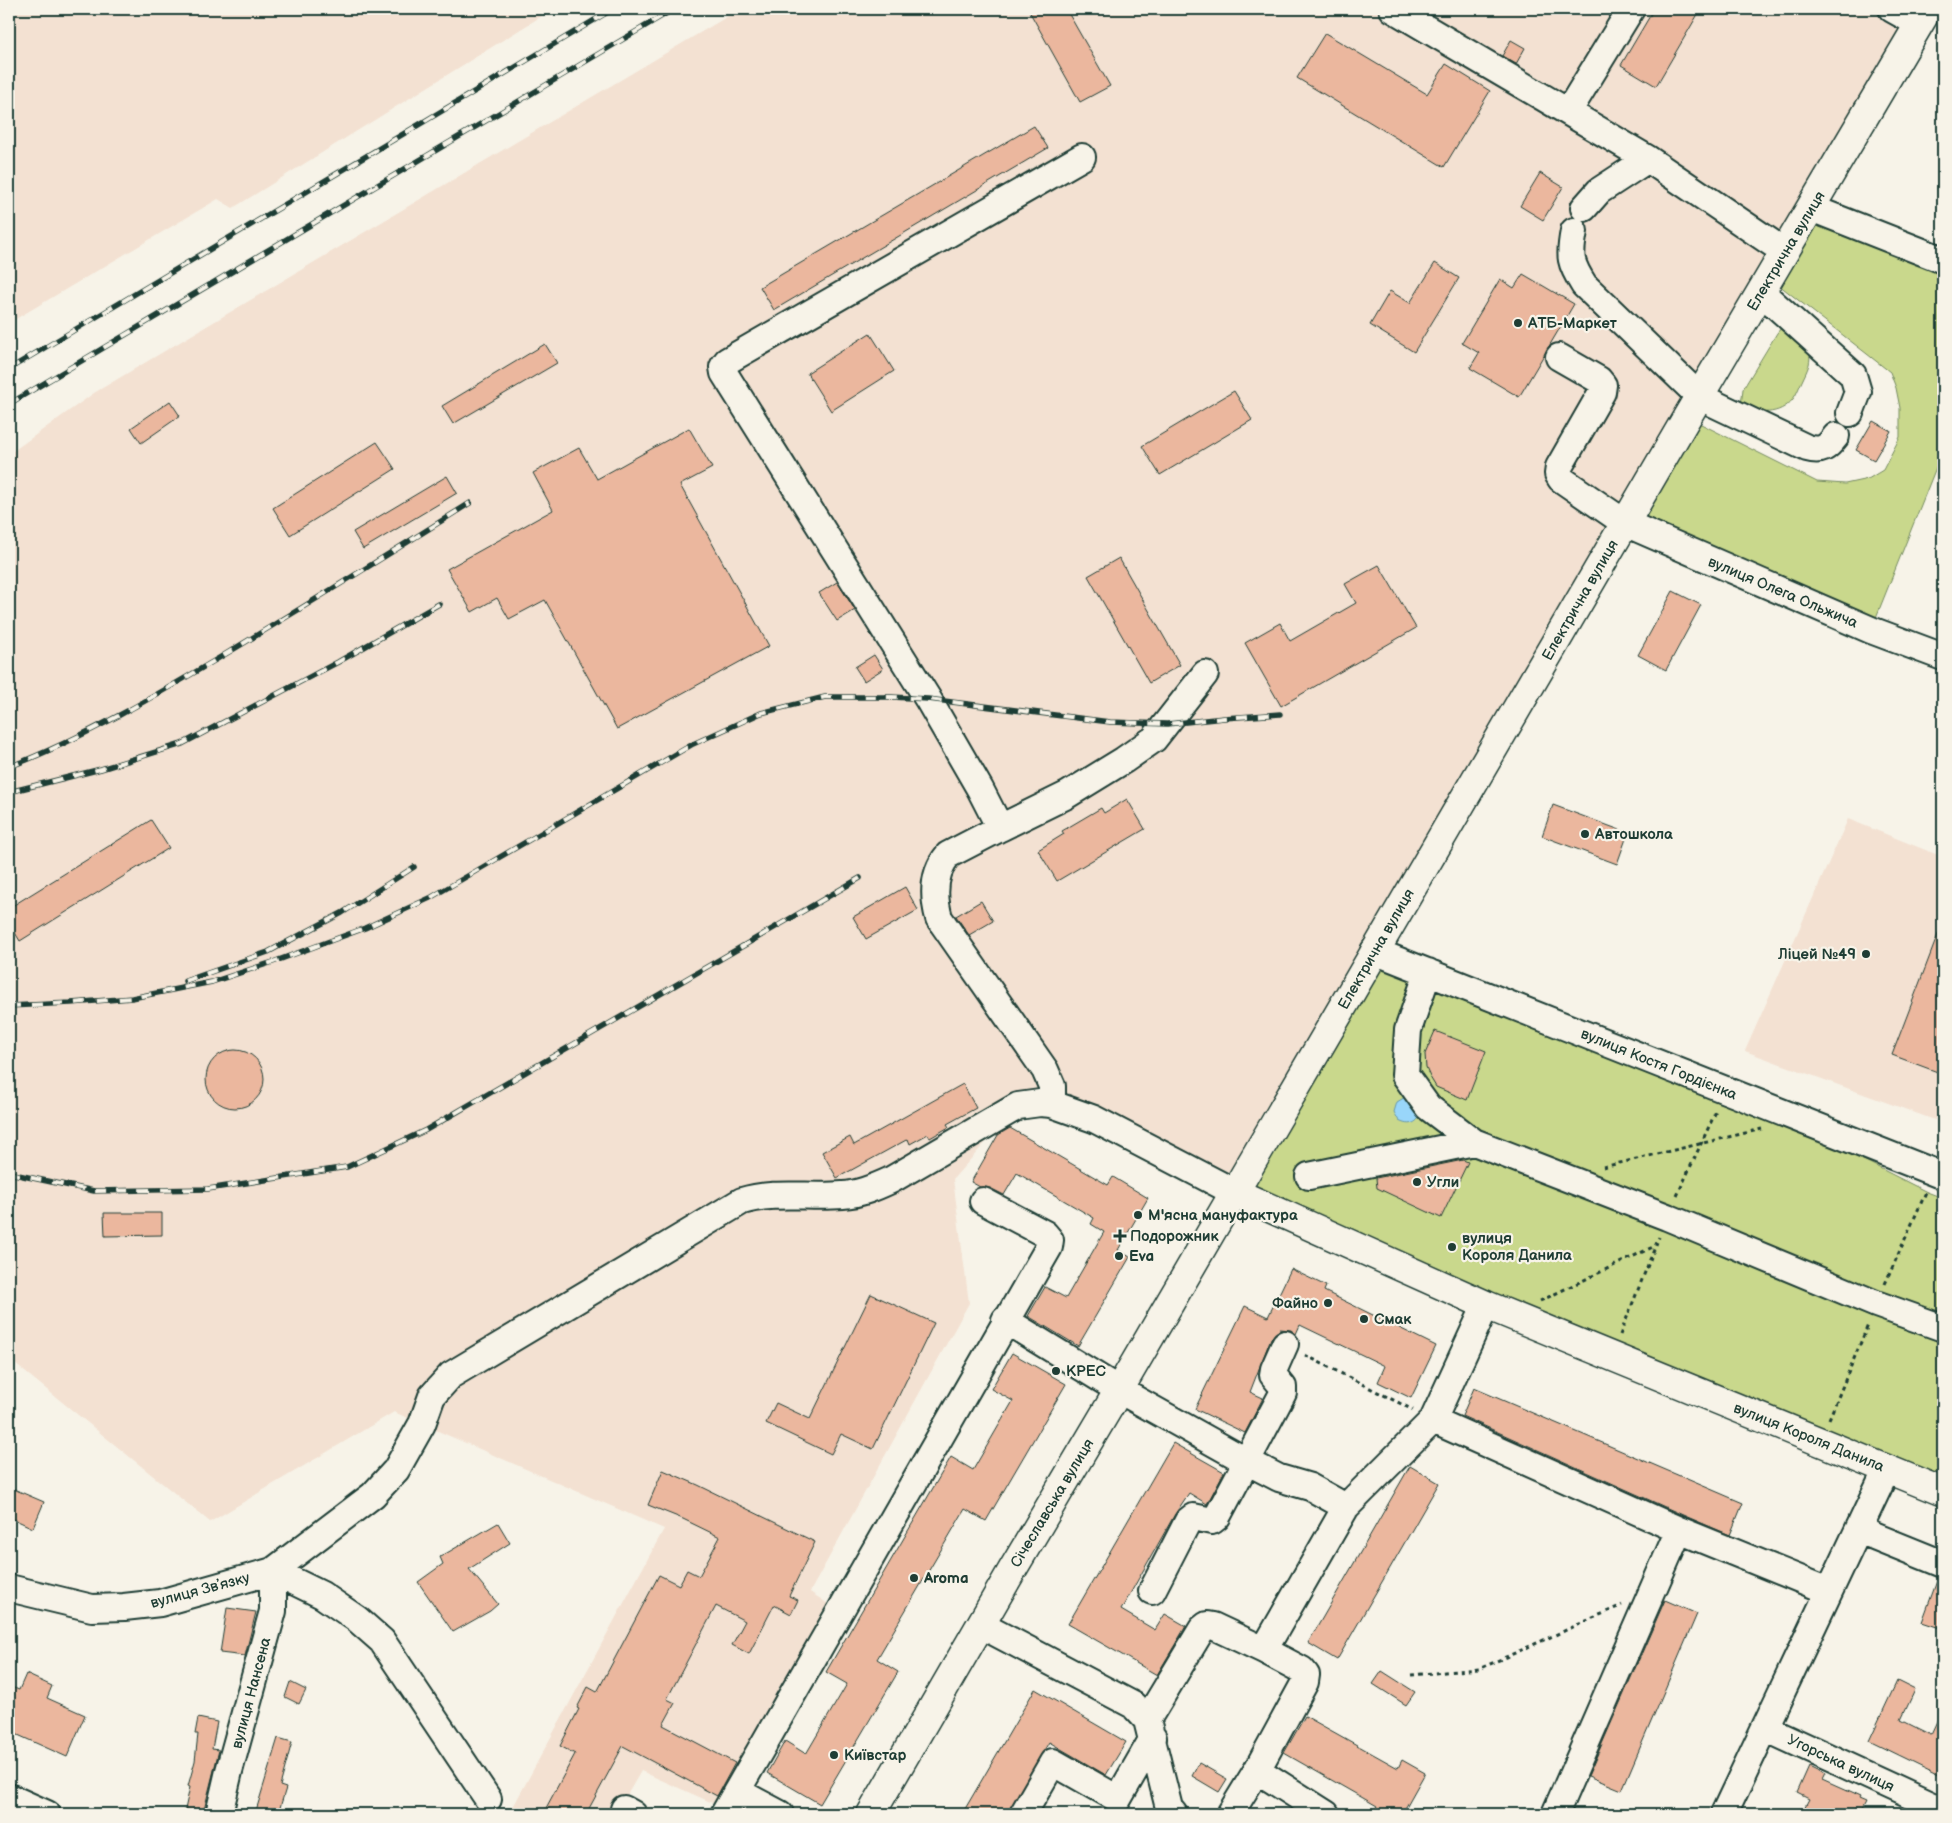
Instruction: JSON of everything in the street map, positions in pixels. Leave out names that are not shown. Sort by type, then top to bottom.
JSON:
[{"type":"main road","name":"Електрична вулиця","points":[[1234,1192],[1760,292],[1924,16]]},
{"type":"main road","name":"вулиця Короля Данила","points":[[1234,1192],[1486,1306],[1943,1492]]},
{"type":"main road","name":"Січеславська вулиця","points":[[871,1814],[1234,1192]]},
{"type":"street","points":[[1394,9],[1648,159],[1785,252]]},
{"type":"street","points":[[1568,112],[1631,9]]},
{"type":"street","points":[[1892,9],[1924,16]]},
{"type":"street","points":[[1000,828],[980,788],[928,699],[724,374],[723,366],[727,361],[1082,157]]},
{"type":"street","points":[[1584,208],[1600,191],[1648,159]]},
{"type":"street","points":[[1811,208],[1943,260]]},
{"type":"street","points":[[1574,231],[1570,249],[1572,267],[1584,285],[1700,397],[1817,451],[1826,448],[1836,436]]},
{"type":"street","points":[[1760,292],[1853,375],[1858,392],[1850,412]]},
{"type":"street","name":"вулиця Олега Ольжича","points":[[1559,357],[1599,380],[1603,385],[1602,392],[1559,468],[1558,474],[1561,479],[1625,523],[1871,630],[1943,657]]},
{"type":"street","points":[[1052,1104],[1052,1086],[1045,1070],[939,918],[935,902],[938,871],[948,855],[1067,795],[1124,760],[1154,738],[1205,674]]},
{"type":"street","name":"вулиця Костя Гордієнка","points":[[1374,951],[1943,1176]]},
{"type":"street","points":[[1428,972],[1408,1030],[1405,1076],[1428,1107],[1474,1142],[1667,1217],[1876,1304],[1943,1328]]},
{"type":"street","points":[[488,1799],[382,1641],[357,1618],[322,1595],[272,1571],[372,1496],[396,1470],[422,1424],[432,1396],[451,1375],[742,1200],[763,1196],[843,1195],[870,1190],[891,1180],[1018,1106],[1040,1103],[1052,1104],[1094,1119],[1234,1192]]},
{"type":"street","points":[[1308,1176],[1474,1142]]},
{"type":"street","points":[[724,1814],[1049,1246],[1050,1240],[1045,1234],[983,1201]]},
{"type":"street","points":[[1264,1650],[1346,1507],[1433,1420],[1486,1306]]},
{"type":"street","points":[[1005,1320],[1120,1390],[1246,1461],[1278,1478],[1310,1487],[1346,1507]]},
{"type":"street","points":[[1152,1591],[1188,1521],[1193,1517],[1212,1521],[1217,1517],[1283,1393],[1283,1386],[1273,1375],[1285,1344]]},
{"type":"street","points":[[1433,1420],[1679,1530],[1829,1591]]},
{"type":"street","points":[[1724,1814],[1887,1469]]},
{"type":"street","points":[[1555,1814],[1679,1530]]},
{"type":"street","points":[[1859,1530],[1943,1564]]},
{"type":"street","name":"вулиця Звʼязку","points":[[9,1588],[92,1608],[124,1607],[160,1603],[272,1571]]},
{"type":"street","name":"вулиця Нансена","points":[[219,1814],[273,1611],[272,1571]]},
{"type":"street","points":[[981,1625],[1133,1705],[1150,1729],[1169,1808],[1174,1814]]},
{"type":"street","points":[[1023,1814],[1053,1762],[1116,1806],[1150,1729],[1202,1629],[1207,1625],[1264,1650],[1302,1670],[1306,1676],[1305,1682],[1257,1770],[1230,1814]]},
{"type":"street","name":"Угорська вулиця","points":[[1765,1728],[1943,1810]]},
{"type":"street","points":[[1257,1770],[1326,1814]]},
{"type":"street","points":[[737,1791],[780,1814]]},
{"type":"street","points":[[9,1797],[47,1814]]},
{"type":"path","points":[[1600,1168],[1764,1128]]},
{"type":"path","points":[[1540,1302],[1656,1246]]},
{"type":"path","points":[[1285,1344],[1433,1420]]},
{"type":"path","points":[[1411,1675],[1479,1669],[1652,1591]]},
{"type":"shaded area","points":[[9,9],[553,9],[233,208],[218,199],[9,323]]},
{"type":"shaded area","points":[[740,9],[1928,9],[1234,1192],[1094,1119],[1018,1106],[953,1179],[969,1303],[810,1592],[842,1613],[735,1813],[641,1771],[616,1814],[527,1814],[513,1807],[664,1529],[394,1412],[210,1522],[9,1359],[9,454],[94,393]]},
{"type":"shaded area","name":"Ліцей №49","points":[[1848,819],[1943,857],[1943,1123],[1745,1051]]},
{"type":"green space","points":[[1811,208],[1943,260],[1943,450],[1871,630],[1625,523],[1687,417],[1817,482],[1845,484],[1868,479],[1883,470],[1900,437],[1900,408],[1890,372],[1770,278]]},
{"type":"green space","points":[[1786,326],[1804,342],[1810,357],[1809,365],[1797,393],[1788,405],[1775,411],[1754,411],[1741,405],[1743,389],[1777,333]]},
{"type":"green space","points":[[1374,951],[1726,1091],[1927,1192],[1943,1198],[1943,1492],[1234,1192]]},
{"type":"water","points":[[1407,1096],[1422,1112],[1416,1121],[1410,1124],[1399,1121],[1394,1112],[1397,1102]]},
{"type":"building","points":[[1028,9],[1066,9],[1110,86],[1080,102]]},
{"type":"building","points":[[1654,9],[1701,9],[1656,86],[1621,65]]},
{"type":"building","points":[[1325,33],[1427,94],[1446,64],[1490,91],[1444,167],[1297,78]]},
{"type":"building","points":[[1511,40],[1525,48],[1516,64],[1502,56]]},
{"type":"building","points":[[1034,126],[1048,148],[774,310],[760,287]]},
{"type":"building","points":[[1540,173],[1563,187],[1543,220],[1520,206]]},
{"type":"building","points":[[1435,263],[1459,278],[1414,352],[1370,325],[1390,291],[1410,303]]},
{"type":"building","name":"АТБ-Маркет","points":[[1523,274],[1574,304],[1519,397],[1470,368],[1479,353],[1462,343],[1500,279],[1514,288]]},
{"type":"building","points":[[870,333],[894,371],[831,411],[807,373]]},
{"type":"building","points":[[545,344],[557,363],[453,424],[442,406]]},
{"type":"building","points":[[1234,391],[1252,420],[1160,475],[1142,446]]},
{"type":"building","points":[[170,401],[180,416],[141,443],[131,428]]},
{"type":"building","points":[[1873,421],[1891,431],[1874,460],[1856,450]]},
{"type":"building","points":[[689,428],[712,468],[680,485],[769,646],[617,729],[545,600],[509,619],[497,598],[472,612],[447,569],[553,510],[533,473],[579,448],[597,479]]},
{"type":"building","points":[[377,442],[395,469],[290,535],[273,508]]},
{"type":"building","points":[[447,476],[457,493],[363,549],[353,532]]},
{"type":"building","points":[[1119,558],[1180,665],[1149,683],[1088,576]]},
{"type":"building","points":[[1379,565],[1416,628],[1281,706],[1245,643],[1280,623],[1290,641],[1356,603],[1345,584]]},
{"type":"building","points":[[837,582],[855,610],[837,621],[819,593]]},
{"type":"building","points":[[1673,591],[1701,605],[1666,670],[1638,655]]},
{"type":"building","points":[[874,655],[883,669],[864,681],[855,667]]},
{"type":"building","points":[[1127,799],[1145,829],[1057,881],[1038,850],[1064,834],[1062,831],[1101,808],[1104,813]]},
{"type":"building","name":"Автошкола","points":[[1553,805],[1628,833],[1617,864],[1542,836]]},
{"type":"building","points":[[151,820],[169,848],[20,941],[9,923],[9,908]]},
{"type":"building","points":[[905,887],[918,910],[866,939],[853,917]]},
{"type":"building","points":[[981,901],[993,921],[969,935],[956,916]]},
{"type":"building","points":[[1943,925],[1943,1074],[1892,1055]]},
{"type":"building","points":[[1435,1031],[1486,1051],[1467,1100],[1436,1087],[1430,1077],[1426,1068],[1425,1054]]},
{"type":"building","points":[[229,1050],[241,1050],[256,1058],[264,1073],[264,1085],[256,1100],[241,1108],[229,1108],[214,1100],[206,1085],[206,1073],[214,1058]]},
{"type":"building","points":[[963,1084],[976,1108],[947,1124],[949,1127],[930,1138],[928,1134],[910,1144],[908,1139],[837,1178],[822,1152],[850,1137],[854,1145]]},
{"type":"building","points":[[1010,1128],[1108,1185],[1113,1177],[1148,1198],[1118,1250],[1130,1257],[1078,1346],[1028,1316],[1045,1287],[1066,1298],[1104,1232],[1091,1224],[1094,1218],[1017,1173],[1004,1195],[971,1182],[998,1135]]},
{"type":"building","name":"Угли","points":[[1463,1160],[1468,1162],[1441,1218],[1377,1188],[1376,1178]]},
{"type":"building","points":[[104,1213],[162,1213],[162,1235],[105,1236]]},
{"type":"building","points":[[1291,1269],[1326,1286],[1324,1291],[1436,1346],[1411,1398],[1378,1382],[1385,1366],[1300,1325],[1296,1334],[1291,1330],[1280,1329],[1271,1338],[1250,1392],[1263,1398],[1245,1433],[1195,1409],[1245,1306],[1268,1317]]},
{"type":"building","points":[[871,1294],[934,1323],[873,1449],[841,1434],[831,1454],[766,1423],[776,1403],[810,1419]]},
{"type":"building","points":[[1012,1353],[1066,1384],[986,1521],[965,1509],[877,1659],[898,1672],[820,1804],[767,1773],[785,1741],[806,1754],[847,1684],[826,1672],[951,1457],[973,1470],[1013,1401],[991,1389]]},
{"type":"building","points":[[1474,1388],[1743,1503],[1730,1535],[1462,1416]]},
{"type":"building","points":[[1173,1443],[1224,1472],[1207,1504],[1189,1493],[1175,1514],[1121,1610],[1155,1630],[1165,1614],[1186,1626],[1157,1675],[1068,1624]]},
{"type":"building","points":[[1410,1466],[1439,1483],[1337,1660],[1308,1643]]},
{"type":"building","points":[[663,1470],[815,1542],[789,1596],[798,1600],[791,1614],[774,1605],[749,1654],[732,1645],[745,1621],[716,1606],[667,1699],[675,1703],[663,1725],[735,1763],[717,1796],[623,1746],[586,1814],[558,1814],[546,1808],[575,1754],[560,1746],[588,1687],[597,1692],[659,1575],[679,1585],[687,1570],[699,1576],[720,1537],[648,1505]]},
{"type":"building","points":[[9,1487],[44,1502],[33,1528],[9,1517]]},
{"type":"building","points":[[498,1523],[510,1543],[469,1569],[498,1604],[490,1611],[453,1632],[418,1582],[443,1564],[440,1557]]},
{"type":"building","points":[[1938,1578],[1943,1579],[1943,1629],[1922,1622]]},
{"type":"building","points":[[1665,1600],[1697,1614],[1622,1790],[1588,1776]]},
{"type":"building","points":[[227,1608],[256,1612],[245,1656],[220,1653]]},
{"type":"building","points":[[1382,1671],[1415,1692],[1406,1705],[1373,1684]]},
{"type":"building","points":[[26,1674],[52,1686],[47,1698],[85,1715],[67,1757],[9,1731],[9,1686],[19,1690]]},
{"type":"building","points":[[1897,1681],[1915,1690],[1901,1720],[1931,1735],[1943,1709],[1943,1777],[1869,1741]]},
{"type":"building","points":[[290,1682],[306,1690],[299,1704],[285,1697]]},
{"type":"building","points":[[1035,1689],[1126,1742],[1106,1775],[1049,1742],[1007,1814],[962,1814]]},
{"type":"building","points":[[1305,1716],[1398,1768],[1402,1760],[1425,1773],[1402,1814],[1372,1814],[1377,1806],[1284,1753]]},
{"type":"building","points":[[198,1718],[217,1722],[212,1749],[219,1750],[203,1814],[184,1814],[190,1787],[188,1786],[195,1761],[198,1734],[195,1734]]},
{"type":"building","points":[[278,1738],[292,1742],[280,1786],[286,1788],[278,1814],[255,1814]]},
{"type":"building","points":[[1199,1763],[1227,1779],[1219,1792],[1192,1776]]},
{"type":"building","points":[[1809,1766],[1825,1774],[1822,1780],[1860,1797],[1859,1799],[1866,1802],[1860,1814],[1801,1814],[1809,1799],[1797,1793]]},
{"type":"railway","points":[[9,369],[613,9]]},
{"type":"railway","points":[[9,404],[674,9]]},
{"type":"railway","points":[[9,767],[92,730],[172,686],[470,503]]},
{"type":"railway","points":[[9,792],[101,769],[182,744],[338,662],[439,604]]},
{"type":"railway","points":[[9,1006],[132,998],[212,982],[365,928],[430,898],[693,744],[761,713],[825,697],[928,699],[1110,722],[1167,724],[1280,714]]},
{"type":"railway","points":[[185,981],[268,952],[342,913],[414,867]]},
{"type":"railway","points":[[9,1173],[94,1191],[208,1189],[347,1167],[426,1130],[860,878]]},
{"type":"place","name":"АТБ-Маркет","points":[[1518,323]]},
{"type":"place","name":"Автошкола","points":[[1585,834]]},
{"type":"place","name":"Ліцей №49","points":[[1866,954]]},
{"type":"place","name":"Угли","points":[[1417,1182]]},
{"type":"place","name":"М'ясна мануфактура","points":[[1138,1215]]},
{"type":"place","name":"Подорожник","points":[[1120,1236]]},
{"type":"place","name":"вулиця Короля Данила","points":[[1452,1247]]},
{"type":"place","name":"Eva","points":[[1119,1256]]},
{"type":"place","name":"Файно","points":[[1328,1303]]},
{"type":"place","name":"Смак","points":[[1364,1319]]},
{"type":"place","name":"КРЕС","points":[[1056,1371]]},
{"type":"place","name":"Aroma","points":[[914,1578]]},
{"type":"place","name":"Київстар","points":[[834,1755]]}]
